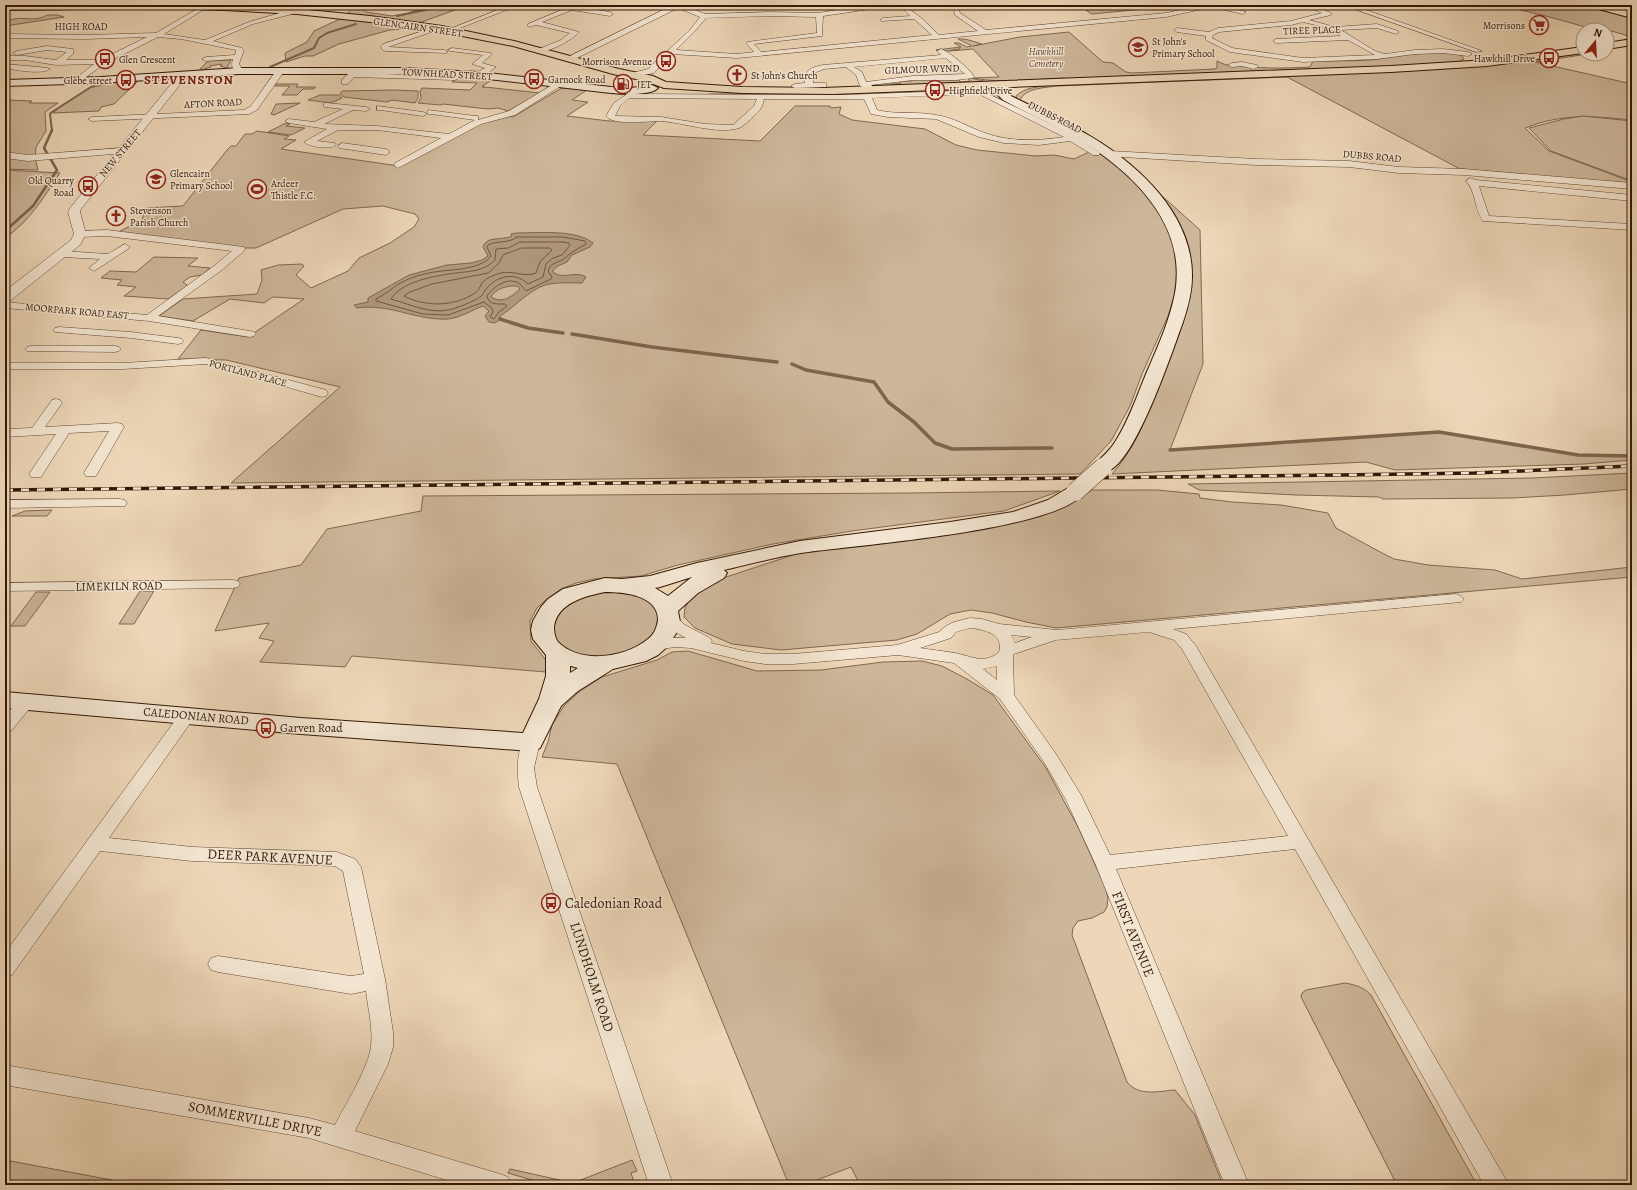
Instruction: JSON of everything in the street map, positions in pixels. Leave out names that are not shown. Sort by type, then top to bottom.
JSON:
[{"type":"main road","points":[[1594,5],[1632,15]]},
{"type":"main road","points":[[1605,5],[1632,12]]},
{"type":"main road","name":"GLENCAIRN STREET","points":[[5,7],[245,7],[435,29],[541,50],[635,75],[656,86]]},
{"type":"main road","points":[[1615,45],[1632,42]]},
{"type":"main road","points":[[1471,56],[1522,60],[1575,51]]},
{"type":"main road","points":[[1471,56],[1484,62],[1491,57]]},
{"type":"main road","points":[[981,88],[1042,82],[1354,71],[1451,66],[1471,56],[1535,57]]},
{"type":"main road","name":"TOWNHEAD STREET","points":[[5,83],[78,81],[239,71],[281,70],[377,73],[427,72],[479,75],[623,92],[656,86]]},
{"type":"main road","points":[[817,87],[846,91],[964,86],[1010,90],[1042,82]]},
{"type":"main road","points":[[964,86],[1010,90],[1061,82]]},
{"type":"main road","points":[[656,86],[742,90]]},
{"type":"main road","points":[[656,86],[706,94],[742,90],[817,87],[898,88]]},
{"type":"main road","points":[[624,586],[652,582],[697,569],[800,547],[950,528],[1017,517],[1055,504],[1075,492],[1103,467],[1118,451],[1131,431],[1179,312],[1185,282],[1182,252],[1174,225],[1162,207],[1143,185],[1085,138],[1010,90]]},
{"type":"main road","points":[[669,614],[658,598],[643,590],[624,586],[605,585],[585,589],[567,596],[553,606],[544,618],[542,631],[546,643],[557,654],[571,660],[588,663],[606,663],[625,660],[641,654],[655,645],[666,633],[669,614],[686,590],[703,579],[750,558]]},
{"type":"main road","points":[[550,702],[560,665],[557,654]]},
{"type":"main road","points":[[550,702],[573,681],[606,663]]},
{"type":"main road","name":"CALEDONIAN ROAD","points":[[16,701],[301,726],[531,742]]},
{"type":"main road","name":"LUNDHOLM ROAD","points":[[531,742],[550,702]]},
{"type":"street","points":[[205,42],[251,24],[313,5]]},
{"type":"street","points":[[448,31],[516,5]]},
{"type":"street","points":[[570,58],[677,5],[704,16],[763,14],[818,15],[884,5]]},
{"type":"street","points":[[760,5],[763,14]]},
{"type":"street","points":[[894,5],[903,8],[916,17],[938,37]]},
{"type":"street","points":[[671,52],[731,57],[1169,14],[1211,5],[1249,15],[1268,25]]},
{"type":"street","points":[[1174,29],[1210,34],[1214,31],[1222,29],[1294,23],[1312,17],[1329,14],[1306,5]]},
{"type":"street","points":[[1346,5],[1471,56]]},
{"type":"street","points":[[78,81],[101,62],[157,36],[204,7]]},
{"type":"street","points":[[541,50],[563,41],[576,32],[533,24],[574,7],[610,14]]},
{"type":"street","points":[[1172,7],[1197,15]]},
{"type":"street","points":[[962,10],[956,13],[984,32]]},
{"type":"street","points":[[722,23],[763,14]]},
{"type":"street","points":[[759,54],[749,43],[820,35],[820,17],[818,15]]},
{"type":"street","points":[[656,86],[671,52],[692,31],[704,16]]},
{"type":"street","points":[[883,20],[916,17]]},
{"type":"street","points":[[1303,20],[1333,29],[1373,52],[1385,56]]},
{"type":"street","points":[[1067,24],[1076,29],[1088,30]]},
{"type":"street","points":[[1102,29],[1125,26]]},
{"type":"street","points":[[1333,29],[1378,26],[1404,35],[1396,36]]},
{"type":"street","points":[[692,31],[707,27]]},
{"type":"street","points":[[435,29],[384,46],[386,49],[444,52]]},
{"type":"street","points":[[1210,34],[1208,39],[1224,48],[1255,54],[1309,60],[1443,51],[1471,56]]},
{"type":"street","name":"HIGH ROAD","points":[[5,36],[181,37],[240,49],[238,57]]},
{"type":"street","points":[[875,36],[882,42]]},
{"type":"street","name":"GILMOUR WYND","points":[[865,88],[880,80],[956,78],[970,76],[948,56],[923,38]]},
{"type":"street","name":"TIREE PLACE","points":[[1274,41],[1349,38]]},
{"type":"street","points":[[832,47],[842,56]]},
{"type":"street","points":[[5,54],[47,48],[62,48],[70,50],[70,53],[53,68],[24,69],[5,66]]},
{"type":"street","points":[[452,50],[489,54],[476,64],[492,67],[479,75]]},
{"type":"street","points":[[1242,64],[1255,54]]},
{"type":"street","name":"GILMOUR WYND","points":[[817,87],[809,74],[811,71],[823,67],[948,56]]},
{"type":"street","points":[[206,59],[238,57],[235,64],[239,71]]},
{"type":"street","points":[[5,58],[20,58],[43,62],[101,62]]},
{"type":"street","points":[[1232,65],[1242,64],[1254,67]]},
{"type":"street","points":[[848,65],[859,74],[874,112],[918,115],[945,119],[981,135],[998,139],[1040,142],[1073,138]]},
{"type":"street","name":"AFTON ROAD","points":[[92,119],[249,111],[254,108],[281,70]]},
{"type":"street","points":[[345,82],[352,75],[377,73],[455,78]]},
{"type":"street","name":"NEW STREET","points":[[80,234],[75,209],[183,75]]},
{"type":"street","points":[[635,75],[656,86],[706,94],[761,97],[865,88],[981,88]]},
{"type":"street","points":[[398,165],[480,121],[512,113],[560,84]]},
{"type":"street","points":[[706,94],[656,86],[628,96],[617,105],[610,116],[612,118],[669,120],[725,128],[738,126],[758,106],[761,97]]},
{"type":"street","points":[[795,86],[817,87]]},
{"type":"street","name":"DUBBS ROAD","points":[[981,88],[1103,154],[1256,162],[1349,164],[1399,170],[1452,171],[1632,186]]},
{"type":"street","points":[[327,105],[366,109]]},
{"type":"street","points":[[315,125],[351,108]]},
{"type":"street","points":[[380,108],[474,118]]},
{"type":"street","points":[[372,128],[404,111]]},
{"type":"street","points":[[424,133],[457,116]]},
{"type":"street","points":[[289,121],[338,127],[395,130],[451,137]]},
{"type":"street","points":[[332,145],[308,142],[338,127]]},
{"type":"street","points":[[384,136],[395,130]]},
{"type":"street","points":[[360,149],[372,142]]},
{"type":"street","points":[[342,146],[386,152]]},
{"type":"street","points":[[5,155],[28,158],[122,151]]},
{"type":"street","points":[[1452,171],[1474,183],[1632,198]]},
{"type":"street","points":[[1474,183],[1486,219],[1632,227]]},
{"type":"street","points":[[5,298],[74,245],[80,234],[107,233],[240,249],[218,268],[149,318]]},
{"type":"street","points":[[94,268],[125,247]]},
{"type":"street","points":[[62,254],[110,257]]},
{"type":"street","name":"MOORPARK ROAD EAST","points":[[5,305],[149,318],[250,334]]},
{"type":"street","points":[[59,330],[131,335],[178,341]]},
{"type":"street","points":[[101,366],[115,349],[131,335]]},
{"type":"street","points":[[31,349],[115,349]]},
{"type":"street","name":"PORTLAND PLACE","points":[[5,366],[101,366],[206,361],[322,393]]},
{"type":"street","points":[[35,432],[56,403]]},
{"type":"street","points":[[5,433],[118,427],[91,473]]},
{"type":"street","points":[[36,474],[65,430]]},
{"type":"street","points":[[7,507],[120,503]]},
{"type":"street","name":"LIMEKILN ROAD","points":[[5,587],[233,584]]},
{"type":"street","points":[[655,645],[675,642],[691,643],[758,658],[793,659],[898,650],[945,635],[951,629],[959,625],[970,623],[982,624],[997,629],[1057,635],[1456,599]]},
{"type":"street","points":[[669,614],[697,638],[721,649]]},
{"type":"street","points":[[1150,627],[1180,636],[1188,646],[1497,1185]]},
{"type":"street","points":[[997,629],[1005,634],[1009,643],[1007,653],[1006,695]]},
{"type":"street","points":[[945,635],[944,643],[948,652],[958,659]]},
{"type":"street","points":[[898,650],[958,659],[976,664],[987,664],[998,660],[1007,653],[1057,635]]},
{"type":"street","name":"FIRST AVENUE","points":[[958,659],[1006,695],[1050,758],[1075,800],[1104,863],[1236,1185]]},
{"type":"street","points":[[5,727],[16,701]]},
{"type":"street","points":[[5,969],[97,844],[188,715]]},
{"type":"street","name":"LUNDHOLM ROAD","points":[[531,742],[525,768],[528,787],[661,1185]]},
{"type":"street","points":[[1104,863],[1299,842]]},
{"type":"street","name":"DEER PARK AVENUE","points":[[97,844],[192,854],[337,859],[352,867],[375,979],[382,1032],[382,1047],[377,1064],[341,1136]]},
{"type":"street","points":[[218,964],[351,985],[361,984],[375,979]]},
{"type":"street","name":"SOMMERVILLE DRIVE","points":[[5,1075],[309,1128],[341,1136],[500,1185]]},
{"type":"green space","points":[[343,5],[359,5],[366,12],[392,16],[408,13],[432,5],[469,5],[416,24],[347,15],[351,9],[345,8]]},
{"type":"green space","points":[[1129,5],[1143,9],[1092,14],[1079,6]]},
{"type":"green space","points":[[1499,5],[1588,5],[1632,16],[1632,37],[1615,32],[1615,22],[1575,22],[1575,24]]},
{"type":"green space","points":[[47,15],[64,17],[5,26],[5,23],[10,20],[20,18],[37,19]]},
{"type":"green space","points":[[342,18],[416,28],[390,30],[339,44],[313,56],[305,56],[286,62],[285,53],[307,42],[314,31]]},
{"type":"green space","name":"Hawkhill Cemetery","points":[[1069,32],[1103,62],[1113,63],[1126,72],[1132,73],[1214,69],[1217,68],[1217,61],[1228,65],[1260,68],[1285,68],[1310,67],[1313,61],[1371,60],[1435,52],[1458,54],[1464,58],[1463,60],[1457,62],[1396,66],[996,81],[973,78],[999,77],[973,49],[949,51],[960,49],[947,51],[936,50],[961,47],[954,43],[959,43],[967,47],[972,46],[958,39],[982,44],[973,46],[1020,37]]},
{"type":"green space","points":[[1575,54],[1575,56],[1535,62],[1632,84],[1632,120],[1604,117],[1578,117],[1553,120],[1525,128],[1549,151],[1632,182],[1632,184],[1460,169],[1287,77],[1056,86],[1035,89],[1026,93],[1020,100],[1023,103],[1017,100],[1016,96],[1028,89],[1051,85],[1435,68],[1540,59]]},
{"type":"green space","points":[[231,60],[227,68],[220,66],[222,65],[221,64],[210,66],[211,67],[198,71],[208,61]]},
{"type":"green space","points":[[382,72],[494,79],[482,86],[484,86],[483,88],[540,93],[508,111],[498,108],[488,109],[418,103],[421,98],[420,91],[422,88],[470,90],[477,83],[452,82],[457,78],[380,74]]},
{"type":"green space","points":[[970,78],[988,82],[874,86],[868,82],[889,82],[892,84],[901,83],[898,81],[912,81],[913,79],[959,80],[961,82],[970,81],[968,79]]},
{"type":"green space","points":[[139,80],[114,104],[101,107],[99,111],[53,113],[61,106],[99,82]]},
{"type":"green space","points":[[276,84],[298,84],[296,87],[316,87],[314,89],[303,89],[297,95],[282,95],[290,86],[275,86]]},
{"type":"green space","points":[[568,87],[587,90],[572,100],[588,102],[567,116],[609,121],[657,121],[643,135],[760,141],[795,106],[830,106],[831,108],[841,107],[839,114],[852,120],[925,129],[956,145],[977,150],[1036,156],[1054,155],[1074,159],[1089,152],[1095,155],[1103,154],[1138,185],[1168,226],[1176,252],[1177,288],[1168,316],[1142,374],[1130,406],[1111,441],[1080,474],[231,483],[340,387],[226,360],[178,359],[201,330],[248,337],[304,299],[273,297],[264,303],[230,299],[193,321],[159,316],[183,299],[257,294],[262,280],[261,270],[278,265],[302,264],[304,266],[296,275],[311,288],[348,271],[359,258],[390,243],[414,227],[419,219],[415,214],[383,206],[343,209],[256,248],[242,248],[118,232],[142,220],[146,208],[183,206],[227,150],[231,146],[236,146],[245,134],[252,134],[257,131],[289,136],[284,139],[296,140],[281,149],[399,166],[481,123],[507,116],[513,117],[560,89]]},
{"type":"green space","points":[[976,88],[995,90],[1001,98],[998,99],[982,90],[859,95],[709,94],[811,93]]},
{"type":"green space","points":[[342,91],[418,91],[418,98],[415,103],[392,100],[387,102],[344,97],[340,94]]},
{"type":"green space","points":[[320,95],[339,95],[342,98],[331,103],[308,100]]},
{"type":"green space","points":[[5,100],[32,101],[29,103],[58,103],[45,112],[46,131],[36,147],[35,158],[38,170],[5,169]]},
{"type":"green space","points":[[300,103],[274,115],[271,114],[276,104]]},
{"type":"green space","points":[[1583,116],[1632,121],[1632,181],[1551,151],[1529,128]]},
{"type":"green space","points":[[286,123],[290,124],[286,126],[305,128],[291,135],[268,132]]},
{"type":"green space","points":[[5,170],[60,173],[29,217],[5,238]]},
{"type":"green space","points":[[1151,186],[1200,230],[1203,364],[1170,450],[1439,432],[1578,455],[1632,456],[1632,460],[1584,464],[1395,470],[1366,462],[1112,474],[1126,456],[1138,436],[1147,414],[1160,370],[1187,256],[1183,233],[1179,225]]},
{"type":"green space","points":[[154,257],[198,258],[188,266],[210,268],[202,275],[190,277],[183,282],[187,286],[168,299],[124,296],[136,287],[117,285],[122,280],[101,278],[110,271],[136,272]]},
{"type":"green space","points":[[1632,473],[1632,489],[1513,498],[1383,499],[1379,497],[1296,495],[1199,490],[1188,484],[1532,478]]},
{"type":"green space","points":[[1092,490],[1157,490],[1199,494],[1200,498],[1232,502],[1281,505],[1328,513],[1336,528],[1382,553],[1394,559],[1428,565],[1495,570],[1522,579],[1632,567],[1632,577],[1056,628],[992,613],[971,610],[950,614],[917,634],[897,640],[781,650],[732,644],[695,628],[684,617],[685,608],[692,595],[711,582],[796,554],[826,548],[999,526],[1038,517],[1078,499]]},
{"type":"green space","points":[[1060,491],[1004,511],[852,531],[773,544],[678,565],[641,576],[594,579],[576,583],[561,589],[548,598],[537,608],[530,621],[531,641],[548,663],[546,672],[352,656],[345,667],[260,662],[274,641],[259,638],[269,623],[215,631],[239,578],[301,565],[327,529],[421,511],[423,496]]},
{"type":"green space","points":[[52,510],[47,516],[12,516],[25,511]]},
{"type":"green space","points":[[140,591],[154,591],[134,624],[119,624]]},
{"type":"green space","points":[[608,591],[630,593],[643,598],[654,606],[659,612],[657,633],[635,650],[604,657],[581,655],[564,647],[555,636],[553,623],[561,610],[579,599]]},
{"type":"green space","points":[[36,592],[50,592],[25,626],[11,626]]},
{"type":"green space","points":[[688,651],[757,671],[821,670],[883,662],[922,661],[942,666],[993,695],[1046,768],[1079,829],[1105,887],[1108,898],[1107,907],[1104,912],[1092,918],[1078,921],[1073,928],[1072,935],[1127,1082],[1137,1090],[1143,1091],[1156,1092],[1175,1090],[1195,1115],[1223,1185],[860,1185],[851,1167],[804,1185],[789,1185],[617,764],[542,757],[548,742],[552,725],[564,706],[580,691],[602,677],[657,660],[672,652]]},
{"type":"green space","points":[[1345,983],[1359,987],[1371,995],[1477,1185],[1397,1185],[1301,997],[1302,993],[1306,990]]},
{"type":"green space","points":[[5,1160],[112,1180],[108,1185],[5,1185]]},
{"type":"green space","points":[[632,1160],[637,1171],[631,1173],[635,1185],[549,1185],[508,1173],[510,1169],[573,1183]]},
{"type":"water","points":[[546,232],[567,234],[586,239],[593,243],[590,247],[572,255],[567,262],[558,266],[552,271],[560,275],[582,275],[586,277],[582,283],[554,283],[537,289],[500,316],[500,320],[494,323],[489,322],[485,316],[489,311],[483,306],[461,316],[448,319],[437,319],[380,308],[357,308],[354,305],[368,302],[368,298],[409,275],[447,265],[471,263],[482,260],[488,256],[483,247],[485,243],[491,240],[512,236],[511,234]],"holes":[[[509,286],[517,286],[520,289],[506,299],[499,300],[491,297],[500,289]]]},
{"type":"waterway","points":[[397,16],[425,10],[437,5]]},
{"type":"waterway","points":[[270,67],[314,48],[319,38],[327,33],[356,24]]},
{"type":"waterway","points":[[52,130],[50,114],[52,112],[91,87],[118,81]]},
{"type":"waterway","points":[[5,231],[33,206],[57,170],[44,148],[52,130]]},
{"type":"waterway","points":[[500,319],[528,328],[563,333]]},
{"type":"waterway","points":[[572,334],[652,347],[777,362]]},
{"type":"waterway","points":[[792,364],[806,370],[874,382],[888,402],[914,422],[935,443],[952,449],[1052,448]]},
{"type":"waterway","points":[[1170,450],[1439,432],[1578,455],[1632,456]]},
{"type":"railway","points":[[5,490],[1340,475],[1475,473],[1632,466]]},
{"type":"place","name":"Morrisons","points":[[1539,25]]},
{"type":"place","name":"St John's Primary School","points":[[1138,47]]},
{"type":"place","name":"Hawkhill Drive","points":[[1549,58]]},
{"type":"place","name":"Glen Crescent","points":[[105,59]]},
{"type":"place","name":"Morrison Avenue","points":[[666,61]]},
{"type":"place","name":"St John's Church","points":[[737,75]]},
{"type":"place","name":"Garnock Road","points":[[534,79]]},
{"type":"place","name":"Glebe street","points":[[126,80]]},
{"type":"place","name":"JET","points":[[623,84]]},
{"type":"place","name":"Highfield Drive","points":[[935,90]]},
{"type":"place","name":"Glencairn Primary School","points":[[156,179]]},
{"type":"place","name":"Old Quarry Road","points":[[88,186]]},
{"type":"place","name":"Ardeer Thistle F.C.","points":[[257,189]]},
{"type":"place","name":"Stevenson Parish Church","points":[[116,216]]},
{"type":"place","name":"Garven Road","points":[[266,728]]},
{"type":"place","name":"Caledonian Road","points":[[551,903]]},
{"type":"district","name":"STEVENSTON","points":[[189,79]]}]
